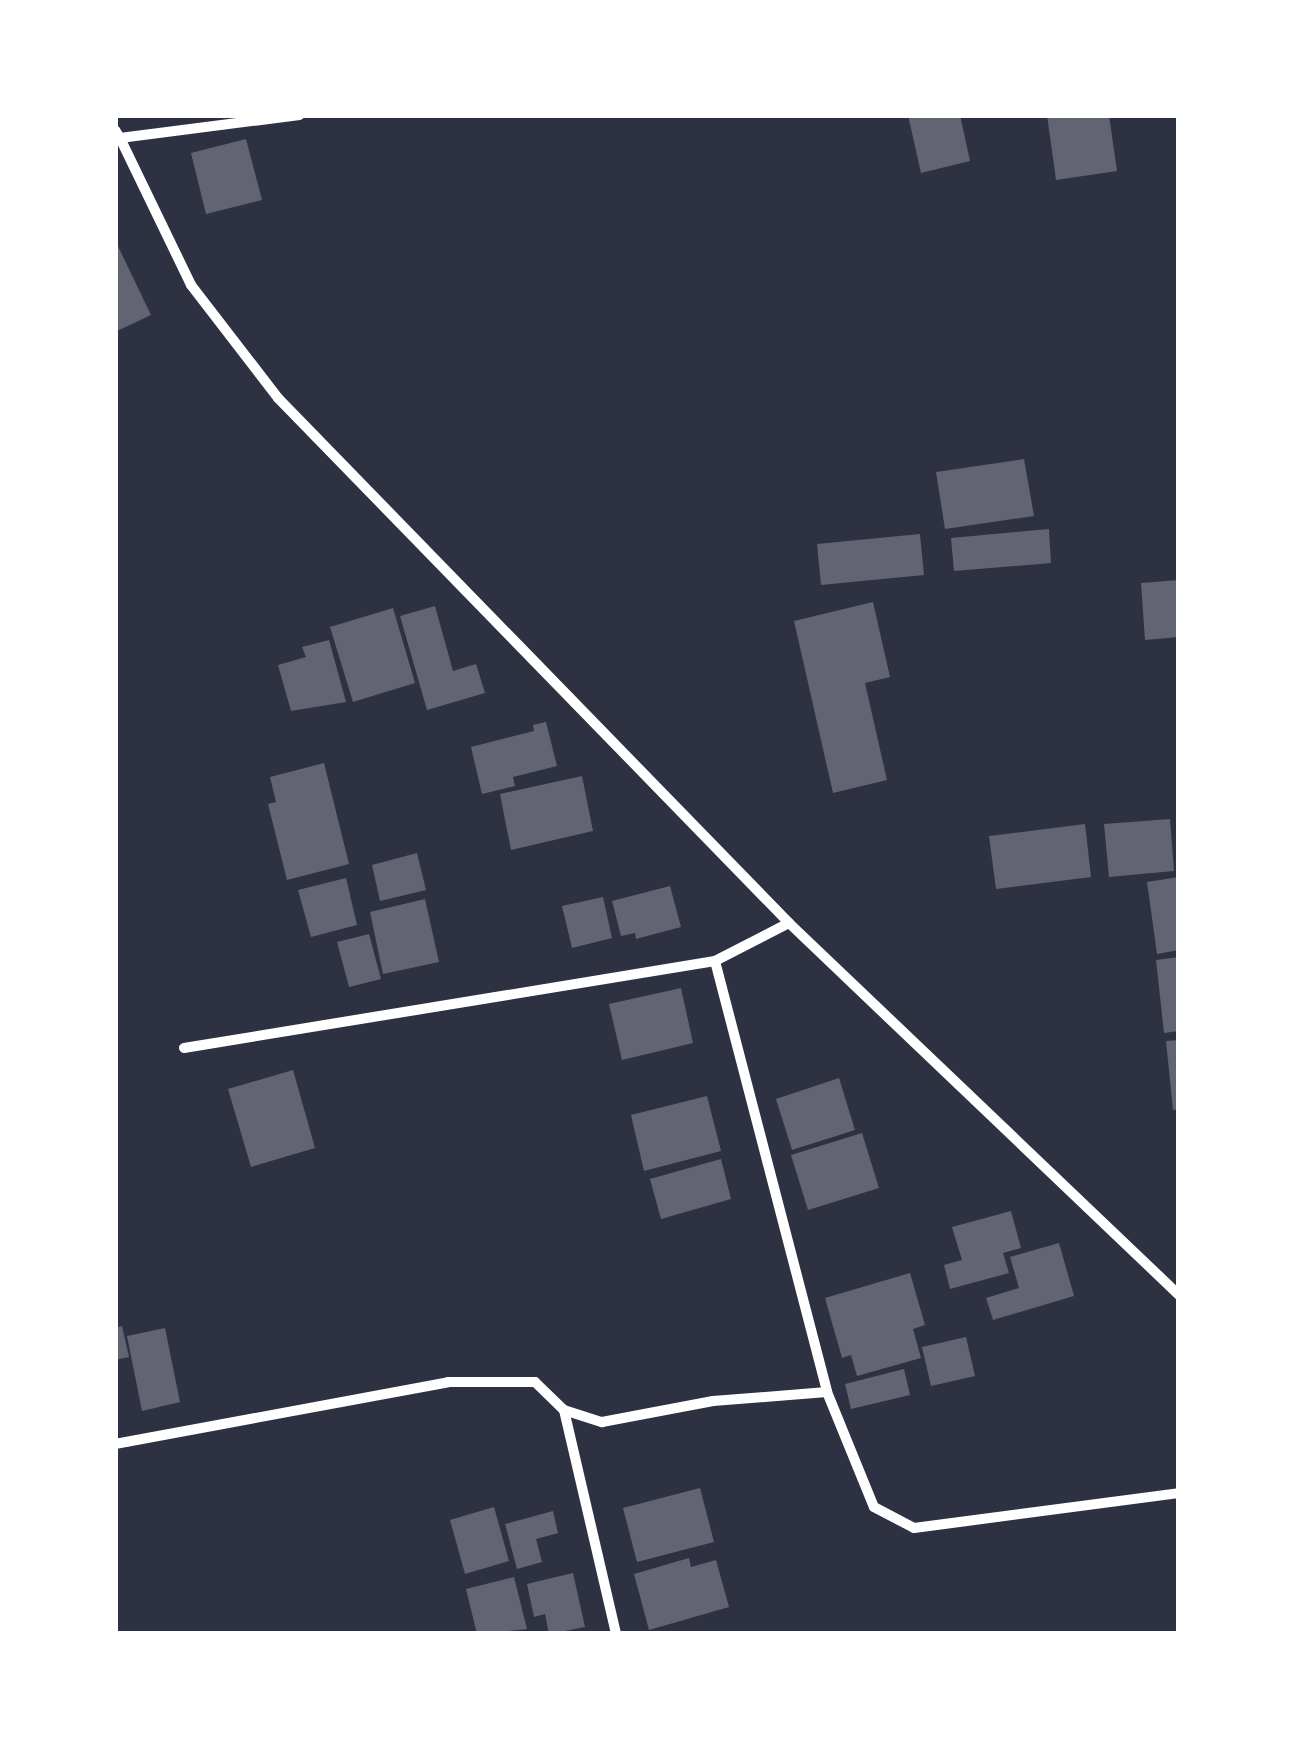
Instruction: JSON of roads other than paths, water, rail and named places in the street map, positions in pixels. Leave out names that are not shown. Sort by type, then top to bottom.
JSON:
[{"type":"street","points":[[300,115],[117,134],[191,285],[278,398],[789,922],[1179,1295]]},
{"type":"street","points":[[184,1048],[714,961],[789,922]]},
{"type":"street","points":[[714,961],[827,1392],[874,1508],[914,1528],[1179,1494]]},
{"type":"street","points":[[115,1444],[448,1382],[534,1382],[564,1410],[602,1422],[712,1401],[827,1392]]},
{"type":"street","points":[[564,1410],[616,1634]]}]
